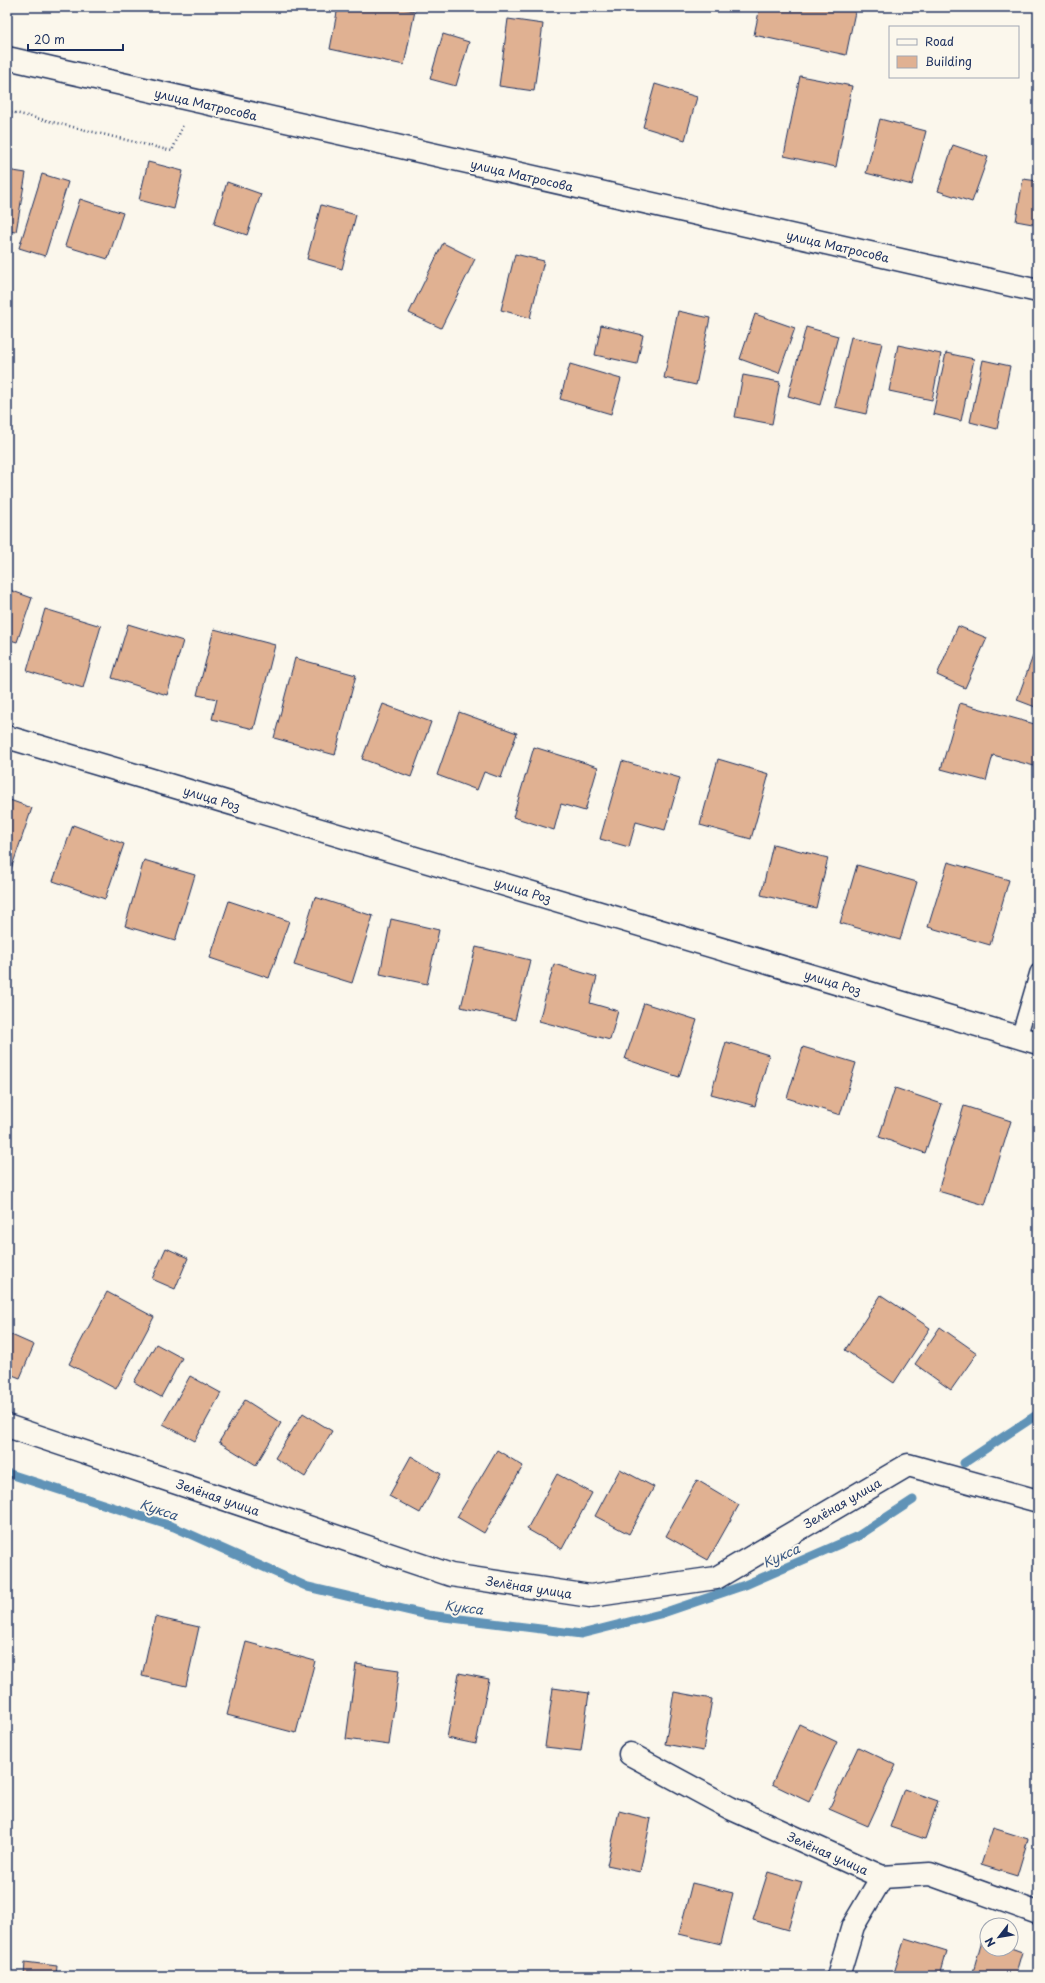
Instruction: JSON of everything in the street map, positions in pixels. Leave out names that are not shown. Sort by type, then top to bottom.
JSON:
[{"type":"street","name":"улица Матросова","points":[[7,58],[1038,291]]},
{"type":"street","name":"улица Роз","points":[[7,737],[1028,1040]]},
{"type":"street","name":"Зелёная улица","points":[[7,1426],[451,1575],[590,1596],[716,1578],[908,1465],[1038,1501]]},
{"type":"street","name":"Зелёная улица","points":[[630,1754],[730,1808],[882,1877],[930,1874],[1038,1913]]},
{"type":"street","points":[[838,1976],[853,1926],[882,1877]]},
{"type":"lane","points":[[1028,1040],[1038,972]]},
{"type":"path","points":[[7,110],[172,151],[193,101]]},
{"type":"building","points":[[338,7],[397,7],[415,11],[404,65],[330,49]]},
{"type":"building","points":[[760,7],[856,7],[846,55],[754,35]]},
{"type":"building","points":[[508,19],[543,24],[534,91],[499,86]]},
{"type":"building","points":[[443,34],[469,42],[456,86],[430,79]]},
{"type":"building","points":[[800,76],[852,86],[836,167],[784,156]]},
{"type":"building","points":[[655,84],[697,97],[685,140],[643,127]]},
{"type":"building","points":[[880,119],[926,131],[912,185],[866,173]]},
{"type":"building","points":[[953,145],[988,157],[972,202],[938,191]]},
{"type":"building","points":[[148,162],[183,171],[174,209],[139,200]]},
{"type":"building","points":[[7,170],[26,173],[16,232],[7,231]]},
{"type":"building","points":[[42,174],[68,182],[45,256],[19,248]]},
{"type":"building","points":[[1023,179],[1038,181],[1038,225],[1016,221]]},
{"type":"building","points":[[227,182],[261,194],[247,235],[214,224]]},
{"type":"building","points":[[80,199],[123,213],[108,259],[65,246]]},
{"type":"building","points":[[321,205],[356,215],[342,269],[307,259]]},
{"type":"building","points":[[443,243],[475,259],[441,328],[409,313]]},
{"type":"building","points":[[515,254],[544,261],[530,318],[501,310]]},
{"type":"building","points":[[678,311],[710,318],[696,385],[664,378]]},
{"type":"building","points":[[755,314],[795,328],[779,373],[740,359]]},
{"type":"building","points":[[601,325],[643,335],[637,364],[595,355]]},
{"type":"building","points":[[806,327],[838,336],[820,405],[788,396]]},
{"type":"building","points":[[851,337],[882,343],[866,414],[835,407]]},
{"type":"building","points":[[898,345],[941,354],[932,400],[889,391]]},
{"type":"building","points":[[946,353],[974,359],[961,421],[933,414]]},
{"type":"building","points":[[983,360],[1010,366],[997,429],[970,422]]},
{"type":"building","points":[[570,364],[621,379],[611,414],[560,399]]},
{"type":"building","points":[[743,375],[780,382],[772,424],[735,417]]},
{"type":"building","points":[[7,589],[32,598],[17,642],[7,639]]},
{"type":"building","points":[[45,609],[101,626],[83,688],[27,671]]},
{"type":"building","points":[[128,624],[183,641],[167,695],[112,678]]},
{"type":"building","points":[[958,626],[987,638],[965,688],[937,675]]},
{"type":"building","points":[[214,629],[275,645],[254,729],[212,719],[217,699],[197,695]]},
{"type":"building","points":[[1038,642],[1038,708],[1017,700]]},
{"type":"building","points":[[295,658],[356,675],[335,755],[274,738]]},
{"type":"building","points":[[960,703],[1038,725],[1038,767],[993,755],[986,781],[941,769]]},
{"type":"building","points":[[383,704],[431,722],[411,777],[362,759]]},
{"type":"building","points":[[459,712],[517,733],[501,778],[484,772],[477,790],[437,775]]},
{"type":"building","points":[[534,747],[598,767],[585,811],[561,804],[554,830],[513,817]]},
{"type":"building","points":[[718,759],[769,774],[751,839],[700,825]]},
{"type":"building","points":[[622,761],[680,778],[665,830],[636,822],[629,847],[600,839]]},
{"type":"building","points":[[7,799],[32,808],[9,875],[7,874]]},
{"type":"building","points":[[73,825],[124,844],[105,899],[53,881]]},
{"type":"building","points":[[773,844],[828,858],[816,908],[761,895]]},
{"type":"building","points":[[144,860],[195,875],[175,941],[125,926]]},
{"type":"building","points":[[948,862],[1009,880],[990,945],[928,927]]},
{"type":"building","points":[[857,865],[917,882],[900,940],[840,923]]},
{"type":"building","points":[[315,897],[373,916],[352,983],[294,965]]},
{"type":"building","points":[[229,901],[289,921],[269,978],[210,958]]},
{"type":"building","points":[[391,919],[439,930],[427,984],[380,974]]},
{"type":"building","points":[[476,947],[530,960],[515,1020],[461,1007]]},
{"type":"building","points":[[554,964],[597,977],[590,1003],[618,1011],[610,1040],[539,1021]]},
{"type":"building","points":[[644,1003],[697,1020],[679,1077],[625,1059]]},
{"type":"building","points":[[726,1042],[769,1055],[755,1106],[711,1094]]},
{"type":"building","points":[[803,1047],[856,1063],[840,1115],[787,1098]]},
{"type":"building","points":[[895,1088],[942,1104],[925,1153],[879,1137]]},
{"type":"building","points":[[964,1106],[1011,1121],[985,1205],[938,1191]]},
{"type":"building","points":[[166,1248],[188,1258],[175,1289],[152,1279]]},
{"type":"building","points":[[107,1292],[154,1317],[116,1389],[69,1364]]},
{"type":"building","points":[[881,1295],[930,1328],[894,1383],[845,1350]]},
{"type":"building","points":[[940,1327],[977,1353],[951,1390],[915,1364]]},
{"type":"building","points":[[7,1333],[34,1345],[20,1378],[7,1373]]},
{"type":"building","points":[[156,1344],[182,1358],[161,1397],[134,1382]]},
{"type":"building","points":[[190,1376],[221,1393],[195,1441],[163,1424]]},
{"type":"building","points":[[245,1400],[281,1423],[256,1465],[219,1442]]},
{"type":"building","points":[[303,1413],[332,1431],[305,1477],[275,1458]]},
{"type":"building","points":[[497,1450],[523,1466],[484,1533],[457,1517]]},
{"type":"building","points":[[411,1456],[441,1474],[420,1513],[389,1496]]},
{"type":"building","points":[[620,1469],[654,1487],[629,1534],[595,1516]]},
{"type":"building","points":[[557,1474],[592,1493],[562,1549],[527,1529]]},
{"type":"building","points":[[697,1480],[739,1505],[708,1560],[666,1536]]},
{"type":"building","points":[[155,1617],[199,1627],[186,1686],[142,1676]]},
{"type":"building","points":[[246,1642],[315,1661],[296,1733],[227,1715]]},
{"type":"building","points":[[356,1664],[399,1670],[389,1745],[346,1739]]},
{"type":"building","points":[[459,1673],[489,1679],[476,1744],[447,1738]]},
{"type":"building","points":[[553,1688],[589,1693],[581,1751],[545,1747]]},
{"type":"building","points":[[674,1692],[712,1699],[703,1751],[665,1744]]},
{"type":"building","points":[[799,1724],[837,1742],[809,1802],[772,1784]]},
{"type":"building","points":[[858,1747],[896,1765],[868,1826],[829,1809]]},
{"type":"building","points":[[904,1789],[938,1801],[925,1839],[890,1827]]},
{"type":"building","points":[[619,1811],[651,1819],[640,1872],[607,1865]]},
{"type":"building","points":[[993,1828],[1028,1839],[1017,1876],[981,1865]]},
{"type":"building","points":[[768,1872],[802,1882],[788,1930],[753,1920]]},
{"type":"building","points":[[692,1883],[733,1893],[721,1944],[679,1934]]},
{"type":"building","points":[[905,1938],[947,1951],[940,1976],[893,1976]]},
{"type":"building","points":[[979,1951],[979,1957],[1019,1957],[1019,1951],[1022,1952],[1015,1976],[972,1976]]},
{"type":"building","points":[[25,1962],[57,1966],[56,1976],[24,1976]]},
{"type":"waterway","name":"Кукса","points":[[964,1463],[1038,1414]]},
{"type":"waterway","name":"Кукса","points":[[7,1473],[174,1527],[308,1587],[428,1615],[581,1634],[660,1614],[745,1585],[858,1536],[913,1500]]}]
